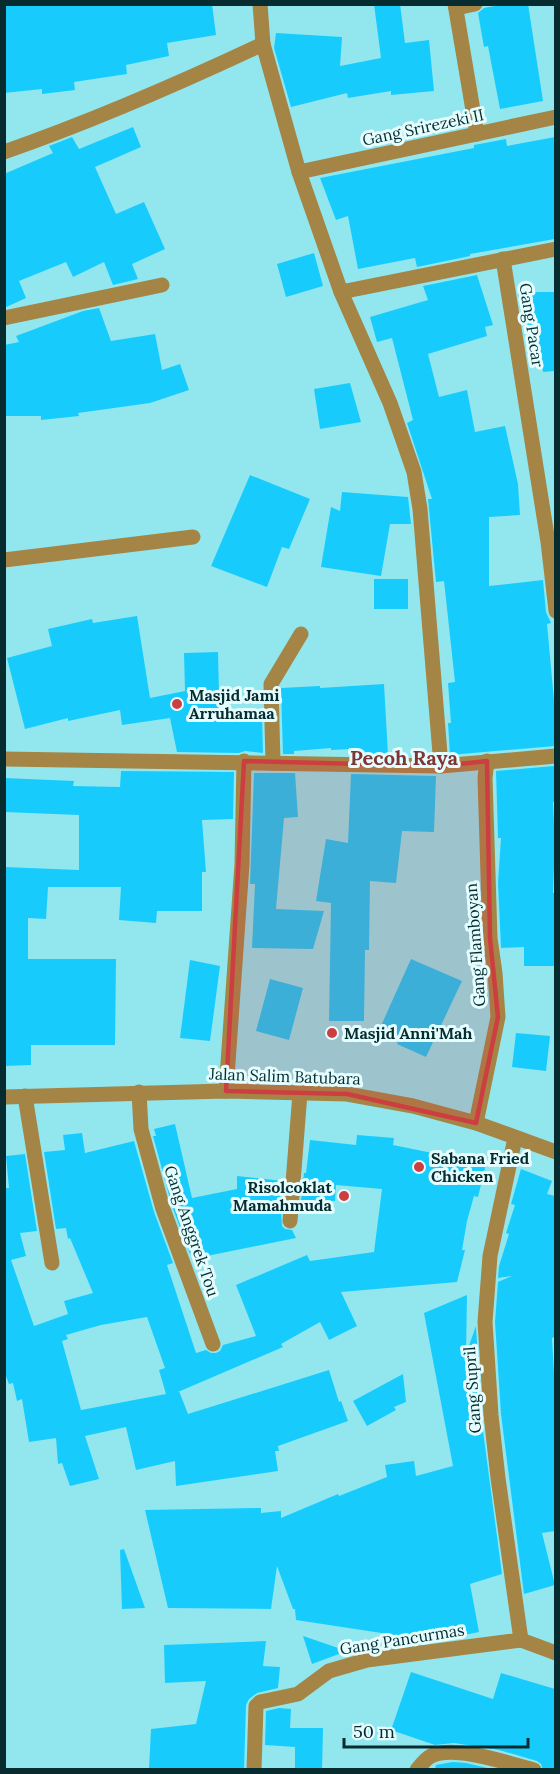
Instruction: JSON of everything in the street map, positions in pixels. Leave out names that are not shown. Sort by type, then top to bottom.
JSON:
[{"type":"street","points":[[260,4],[263,44],[299,172],[341,292],[390,403],[414,472],[420,509],[441,766]]},
{"type":"street","points":[[475,4],[455,6],[477,134]]},
{"type":"street","points":[[4,152],[137,102],[263,44]]},
{"type":"street","name":"Gang Srirezeki II","points":[[299,172],[555,117]]},
{"type":"street","points":[[341,292],[555,249]]},
{"type":"street","name":"Gang Pacar","points":[[503,259],[548,542],[555,611]]},
{"type":"street","points":[[4,318],[162,285]]},
{"type":"street","points":[[4,560],[193,537]]},
{"type":"street","points":[[273,764],[271,684],[301,634]]},
{"type":"street","points":[[4,759],[244,761],[273,764],[441,766],[555,756]]},
{"type":"street","points":[[226,1091],[242,864],[244,761]]},
{"type":"street","name":"Gang Flamboyan","points":[[476,1123],[498,1017],[490,938],[485,778],[487,761]]},
{"type":"street","name":"Jalan Salim Batubara","points":[[4,1097],[226,1091],[347,1094],[413,1106],[476,1123],[555,1152]]},
{"type":"street","name":"Gang Anggrek Tou","points":[[139,1092],[141,1129],[163,1209],[213,1344]]},
{"type":"street","points":[[290,1221],[300,1093]]},
{"type":"street","points":[[26,1096],[52,1263]]},
{"type":"street","name":"Gang Supril","points":[[515,1138],[490,1256],[485,1322],[491,1415],[505,1540],[521,1640]]},
{"type":"street","name":"Gang Pancurmas","points":[[254,1770],[256,1706],[260,1702],[298,1694],[329,1671],[350,1664],[521,1640],[555,1653]]},
{"type":"street","points":[[417,1770],[432,1755],[450,1753],[482,1755],[534,1770]]},
{"type":"highlighted area","points":[[244,761],[441,766],[487,761],[490,938],[498,1017],[476,1123],[347,1094],[226,1091]]},
{"type":"building","points":[[4,4],[212,4],[216,35],[167,43],[169,56],[126,65],[127,74],[74,82],[75,90],[42,94],[42,89],[4,93]]},
{"type":"building","points":[[374,4],[400,4],[405,43],[429,40],[434,91],[391,95],[391,91],[348,98],[347,93],[291,107],[274,48],[276,33],[342,37],[340,66],[381,58]]},
{"type":"building","points":[[506,4],[528,4],[543,101],[500,109],[488,46],[484,47],[478,13],[484,8]]},
{"type":"building","points":[[133,127],[141,147],[95,167],[116,214],[144,202],[165,249],[132,264],[138,279],[113,285],[104,262],[73,277],[66,262],[19,281],[26,298],[4,308],[4,174],[53,153],[49,146],[72,137],[79,149]]},
{"type":"building","points":[[555,137],[555,239],[470,254],[470,256],[417,267],[415,258],[358,269],[348,216],[336,220],[320,178],[474,148],[474,145],[506,139],[507,146]]},
{"type":"building","points":[[314,253],[323,286],[286,297],[277,264]]},
{"type":"building","points":[[477,275],[493,325],[485,327],[487,336],[428,354],[439,397],[467,390],[475,432],[505,426],[518,484],[520,515],[489,517],[489,586],[543,580],[546,612],[551,623],[547,624],[555,711],[555,746],[450,755],[448,723],[451,723],[448,683],[455,682],[444,581],[436,582],[428,499],[432,499],[407,423],[413,420],[392,338],[377,342],[370,317],[428,300],[423,286]]},
{"type":"building","points":[[518,292],[555,292],[555,371],[543,372],[537,329],[525,333]]},
{"type":"building","points":[[99,308],[111,341],[155,334],[162,370],[180,364],[189,390],[150,403],[78,413],[79,416],[41,420],[41,416],[4,416],[4,345],[19,342],[16,336],[83,311]]},
{"type":"building","points":[[350,383],[361,422],[320,429],[314,389]]},
{"type":"building","points":[[250,475],[310,499],[289,549],[282,547],[267,587],[211,566]]},
{"type":"building","points":[[342,492],[408,497],[411,524],[390,524],[381,576],[321,567],[331,507],[340,511]]},
{"type":"building","points":[[374,579],[408,579],[408,609],[374,609]]},
{"type":"building","points":[[137,616],[150,698],[185,691],[184,653],[218,652],[219,694],[221,693],[224,717],[262,714],[263,753],[177,752],[170,718],[122,725],[120,710],[68,721],[68,718],[25,729],[7,658],[52,646],[48,629],[92,619],[93,623]]},
{"type":"building","points":[[384,684],[388,755],[351,755],[352,749],[331,750],[331,748],[283,754],[281,688]]},
{"type":"building","points":[[554,766],[554,966],[524,966],[524,947],[501,948],[498,883],[501,838],[498,838],[496,771]]},
{"type":"building","points":[[121,771],[234,772],[233,819],[202,820],[206,872],[202,872],[202,911],[157,911],[156,923],[119,920],[121,887],[48,887],[46,919],[28,918],[28,959],[116,959],[115,1045],[31,1045],[31,1065],[4,1066],[4,867],[79,870],[79,815],[4,812],[4,778],[74,781],[73,786],[120,787]]},
{"type":"building","points":[[254,773],[295,773],[298,817],[284,818],[276,909],[324,911],[313,949],[252,948],[255,884],[250,884]]},
{"type":"building","points":[[351,774],[436,776],[434,832],[402,831],[396,883],[370,881],[369,950],[365,950],[364,1021],[329,1021],[331,903],[316,901],[326,839],[348,843]]},
{"type":"building","points":[[411,959],[462,981],[426,1057],[397,1044],[401,1037],[380,1028]]},
{"type":"building","points":[[190,960],[220,966],[210,1041],[180,1038]]},
{"type":"building","points":[[270,979],[303,988],[289,1040],[256,1031]]},
{"type":"building","points":[[516,1033],[550,1036],[546,1071],[512,1067]]},
{"type":"building","points":[[175,1124],[192,1198],[237,1189],[237,1176],[283,1181],[282,1200],[274,1200],[281,1211],[282,1226],[292,1230],[296,1238],[192,1259],[172,1206],[153,1136],[156,1136],[154,1129]]},
{"type":"building","points":[[82,1133],[85,1153],[134,1141],[154,1212],[173,1263],[167,1265],[196,1353],[206,1350],[216,1353],[223,1345],[256,1336],[236,1285],[307,1255],[310,1261],[374,1252],[382,1189],[336,1185],[335,1201],[301,1200],[310,1140],[356,1145],[357,1135],[394,1138],[393,1145],[486,1164],[478,1197],[474,1196],[467,1221],[462,1250],[465,1250],[457,1282],[341,1292],[357,1326],[329,1340],[320,1322],[281,1344],[283,1347],[179,1391],[188,1414],[329,1370],[339,1402],[341,1401],[348,1421],[278,1446],[279,1451],[275,1451],[278,1471],[176,1486],[175,1461],[136,1470],[126,1427],[85,1436],[99,1479],[70,1486],[62,1463],[58,1464],[56,1438],[29,1442],[22,1399],[17,1401],[13,1383],[9,1384],[4,1371],[4,1188],[9,1188],[6,1156],[25,1154],[37,1231],[20,1233],[26,1256],[11,1260],[34,1326],[68,1314],[64,1301],[93,1293],[70,1238],[68,1239],[66,1228],[56,1229],[44,1152],[65,1150],[63,1135]],"holes":[[[147,1317],[165,1368],[159,1370],[166,1394],[81,1410],[62,1341],[68,1339],[66,1335],[101,1325]]]},
{"type":"building","points":[[521,1169],[552,1181],[547,1194],[555,1196],[555,1337],[552,1338],[555,1390],[555,1531],[542,1533],[555,1585],[524,1594],[501,1414],[495,1322],[498,1282],[512,1276],[498,1278],[499,1266],[509,1234],[506,1233],[515,1205],[511,1204]]},
{"type":"building","points":[[467,1295],[466,1354],[476,1326],[481,1416],[502,1574],[470,1584],[479,1632],[434,1641],[296,1620],[295,1609],[293,1609],[277,1566],[271,1609],[168,1608],[145,1510],[261,1508],[261,1513],[281,1511],[281,1518],[338,1494],[339,1496],[387,1477],[385,1465],[414,1461],[416,1476],[453,1466],[424,1313]]},
{"type":"building","points":[[403,1374],[406,1402],[394,1407],[396,1410],[367,1426],[353,1401]]},
{"type":"building","points":[[124,1549],[145,1608],[122,1609],[120,1550]]},
{"type":"building","points":[[303,1636],[347,1651],[312,1664]]},
{"type":"building","points":[[266,1641],[263,1666],[280,1667],[278,1688],[257,1693],[249,1699],[246,1705],[244,1770],[149,1770],[151,1729],[196,1724],[206,1681],[165,1683],[164,1645]]},
{"type":"building","points":[[411,1672],[493,1699],[501,1673],[555,1689],[555,1770],[543,1770],[537,1761],[499,1750],[454,1743],[435,1745],[391,1730]]},
{"type":"building","points":[[279,1708],[291,1709],[290,1728],[323,1728],[322,1770],[295,1770],[295,1747],[265,1745],[266,1711]]},
{"type":"building","points":[[453,1762],[496,1770],[435,1770],[436,1765]]},
{"type":"place","name":"Masjid Jami Arruhamaa","points":[[177,704]]},
{"type":"place","name":"Masjid Anni'Mah","points":[[332,1033]]},
{"type":"place","name":"Sabana Fried Chicken","points":[[419,1167]]},
{"type":"place","name":"Risolcoklat Mamahmuda","points":[[344,1196]]},
{"type":"district","name":"Pecoh Raya","points":[[404,757]]}]
